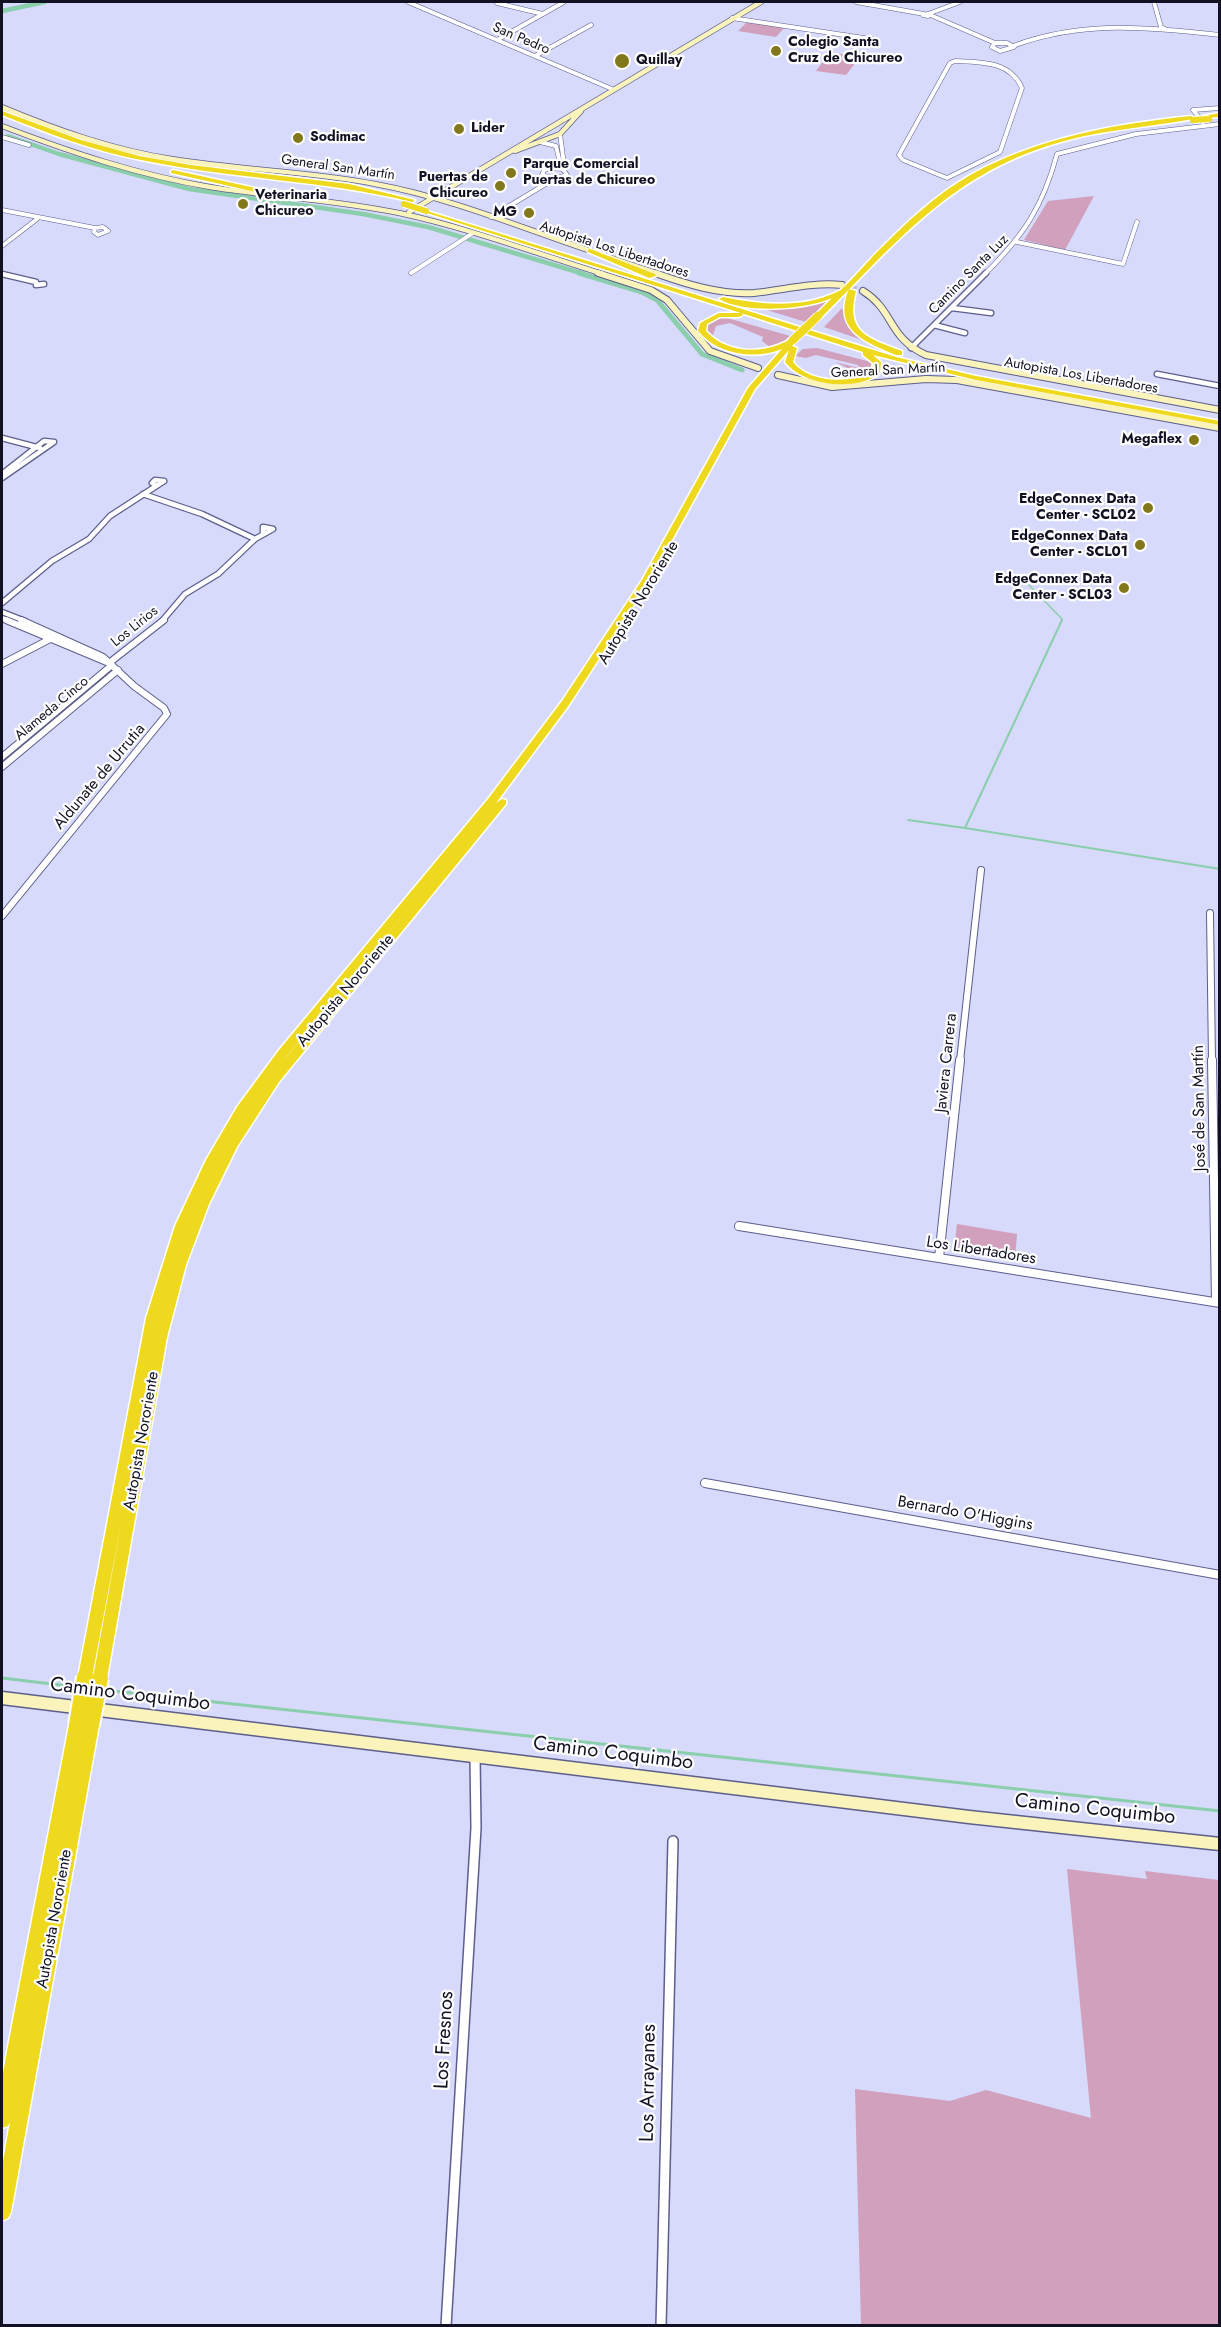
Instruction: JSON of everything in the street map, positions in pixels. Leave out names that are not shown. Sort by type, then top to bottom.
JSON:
[{"type":"highway","name":"Autopista Los Libertadores","points":[[2,113],[89,145],[145,160],[342,184],[412,200],[899,353],[970,369],[1220,416]]},
{"type":"highway","name":"Autopista Nororiente","points":[[2,2212],[92,1678],[167,1310],[193,1226],[222,1163],[253,1111],[286,1064],[497,809],[580,698],[652,584],[755,396],[771,372],[848,287],[936,202],[964,182],[999,163],[1040,147],[1088,134],[1192,119],[1207,120],[1220,116]]},
{"type":"highway","points":[[18,119],[64,132]]},
{"type":"highway","name":"Autopista Los Libertadores","points":[[2,120],[80,148],[140,164],[332,188],[404,204],[430,205],[644,281],[857,348],[976,378],[1220,423]]},
{"type":"highway","points":[[140,164],[284,196]]},
{"type":"highway","points":[[590,251],[653,277]]},
{"type":"highway","points":[[549,257],[644,281]]},
{"type":"highway","points":[[722,298],[764,306],[796,306],[822,300],[848,287]]},
{"type":"highway","points":[[848,287],[846,312],[851,326],[866,338],[899,353]]},
{"type":"highway","points":[[762,318],[719,315],[706,321],[702,329],[710,339],[746,352],[770,351],[796,343]]},
{"type":"highway","points":[[796,343],[789,362],[797,371],[813,377],[849,382],[867,379],[878,369],[874,359],[857,348]]},
{"type":"highway","name":"Autopista Nororiente","points":[[2,2120],[84,1725]]},
{"type":"street","points":[[408,2],[422,7],[430,2]]},
{"type":"street","points":[[497,40],[564,2]]},
{"type":"street","points":[[404,215],[430,205],[531,136],[761,2]]},
{"type":"street","points":[[856,2],[927,15],[995,43],[1013,46]]},
{"type":"street","points":[[927,15],[960,2]]},
{"type":"street","points":[[1154,2],[1161,27]]},
{"type":"street","points":[[497,3],[543,14]]},
{"type":"street","name":"San Pedro","points":[[422,7],[612,89]]},
{"type":"street","points":[[732,18],[877,40]]},
{"type":"street","points":[[535,56],[591,25]]},
{"type":"street","points":[[991,63],[1012,75],[1022,88],[1001,149],[997,154],[948,178],[899,158],[950,63],[991,63],[1013,46],[1051,32],[1084,26],[1109,25],[1220,35]]},
{"type":"street","points":[[1155,29],[1161,27],[1167,30]]},
{"type":"street","points":[[995,43],[992,47],[1004,51]]},
{"type":"street","points":[[496,159],[560,134],[591,101]]},
{"type":"street","name":"General San Martín","points":[[2,107],[64,132],[110,146],[160,157],[369,182],[430,205],[494,217],[590,251],[727,292],[756,293],[818,283],[848,287]]},
{"type":"street","points":[[1220,108],[1193,111],[1207,120],[1220,124]]},
{"type":"street","name":"Camino Santa Luz","points":[[911,348],[1017,242],[1049,185],[1057,155],[1136,134],[1207,120]]},
{"type":"street","points":[[557,122],[565,122],[568,125]]},
{"type":"street","points":[[29,145],[2,137],[6,130],[87,157],[184,182],[404,215],[473,233],[656,292],[674,306],[710,351],[758,368]]},
{"type":"street","points":[[494,217],[545,180],[566,176],[560,134]]},
{"type":"street","points":[[531,136],[532,140],[556,146],[559,164],[542,171],[541,174],[545,180]]},
{"type":"street","points":[[552,168],[565,170]]},
{"type":"street","points":[[2,210],[35,219],[95,228]]},
{"type":"street","points":[[2,244],[35,219]]},
{"type":"street","points":[[1017,242],[1123,264],[1137,222]]},
{"type":"street","points":[[411,273],[473,233]]},
{"type":"street","points":[[2,274],[36,282]]},
{"type":"street","name":"General San Martín","points":[[863,291],[881,304],[897,337],[911,348],[949,360],[1220,410]]},
{"type":"street","points":[[952,308],[991,314]]},
{"type":"street","points":[[934,325],[965,333]]},
{"type":"street","points":[[1157,374],[1220,386]]},
{"type":"street","name":"General San Martín","points":[[778,375],[817,386],[838,387],[917,378],[949,379],[1220,429]]},
{"type":"street","points":[[2,438],[43,447],[2,476]]},
{"type":"street","points":[[2,603],[52,561],[88,539],[110,516],[154,485]]},
{"type":"street","points":[[143,494],[202,514],[255,539]]},
{"type":"street","name":"Los Lirios","points":[[110,664],[164,620],[188,592],[222,572],[263,533]]},
{"type":"street","name":"Aldunate de Urrutia","points":[[2,612],[53,635],[98,661],[110,664],[164,708],[165,718],[2,916]]},
{"type":"street","name":"Aldunate de Urrutia","points":[[2,618],[53,635]]},
{"type":"street","points":[[2,662],[53,635]]},
{"type":"street","name":"Alameda Cinco","points":[[2,757],[110,664]]},
{"type":"street","name":"Alameda Cinco","points":[[2,766],[118,670]]},
{"type":"street","name":"Javiera Carrera","points":[[939,1258],[981,870]]},
{"type":"street","name":"José de San Martín","points":[[1210,913],[1218,1303]]},
{"type":"street","name":"Los Libertadores","points":[[739,1226],[1218,1303]]},
{"type":"street","name":"Bernardo O'Higgins","points":[[705,1483],[1220,1575]]},
{"type":"street","name":"Camino Coquimbo","points":[[2,1698],[957,1815],[1220,1844]]},
{"type":"street","name":"Los Fresnos","points":[[446,2325],[476,1828],[475,1756]]},
{"type":"street","name":"Los Arrayanes","points":[[661,2325],[673,1841]]},
{"type":"shaded area","points":[[747,22],[784,28],[776,37],[738,31]]},
{"type":"shaded area","points":[[830,52],[860,57],[846,75],[816,71]]},
{"type":"shaded area","points":[[1094,196],[1065,250],[1024,240],[1048,201]]},
{"type":"shaded area","points":[[827,299],[832,300],[806,322],[750,305],[794,308]]},
{"type":"shaded area","points":[[842,308],[848,326],[874,344],[824,327]]},
{"type":"shaded area","points":[[724,317],[790,336],[777,347],[770,347],[762,341],[763,337],[730,323],[716,326],[713,335],[706,332],[707,324]]},
{"type":"shaded area","points":[[817,348],[871,362],[874,369],[868,375],[849,378],[847,376],[856,372],[835,362],[859,368],[858,365],[816,355],[806,358],[795,356],[803,349]]},
{"type":"shaded area","points":[[957,1224],[1017,1234],[1015,1259],[954,1249]]},
{"type":"shaded area","points":[[1067,1869],[1147,1879],[1145,1871],[1219,1880],[1219,2325],[861,2325],[855,2089],[950,2101],[986,2090],[1091,2118]]},
{"type":"waterway","points":[[2,11],[45,2]]},
{"type":"waterway","points":[[8,136],[59,154],[189,189],[363,214],[428,227],[584,274]]},
{"type":"waterway","points":[[579,273],[642,292],[657,300],[702,354],[742,370]]},
{"type":"waterway","points":[[1029,585],[1062,619],[1061,621]]},
{"type":"waterway","points":[[965,828],[1062,620]]},
{"type":"waterway","points":[[908,820],[965,828]]},
{"type":"waterway","points":[[965,828],[1220,869]]},
{"type":"waterway","points":[[2,1678],[77,1687]]},
{"type":"waterway","points":[[104,1690],[1220,1811]]},
{"type":"tunnel","points":[[842,285],[863,291]]},
{"type":"place","name":"Colegio Santa Cruz de Chicureo","points":[[776,51]]},
{"type":"place","name":"Quillay","points":[[622,61]]},
{"type":"place","name":"Lider","points":[[459,129]]},
{"type":"place","name":"Sodimac","points":[[298,138]]},
{"type":"place","name":"Parque Comercial Puertas de Chicureo","points":[[511,173]]},
{"type":"place","name":"Puertas de Chicureo","points":[[500,186]]},
{"type":"place","name":"Veterinaria Chicureo","points":[[243,204]]},
{"type":"place","name":"MG","points":[[529,213]]},
{"type":"place","name":"Megaflex","points":[[1194,440]]},
{"type":"place","name":"EdgeConnex Data Center - SCL02","points":[[1148,508]]},
{"type":"place","name":"EdgeConnex Data Center - SCL01","points":[[1140,545]]},
{"type":"place","name":"EdgeConnex Data Center - SCL03","points":[[1124,588]]}]
